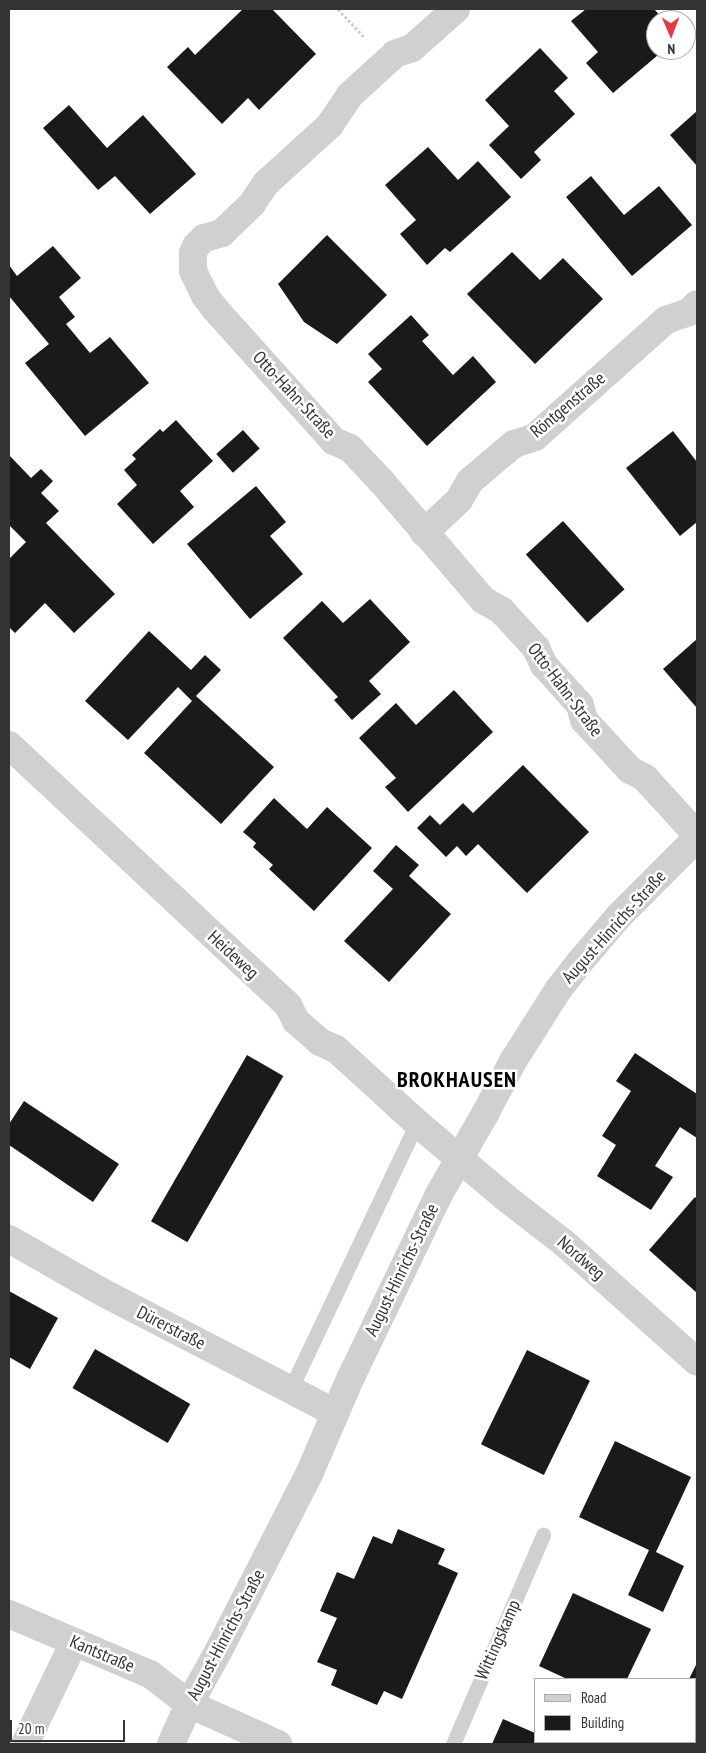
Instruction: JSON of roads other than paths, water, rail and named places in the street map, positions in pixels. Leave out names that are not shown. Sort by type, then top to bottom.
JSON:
[{"type":"street","name":"Otto-Hahn-Straße","points":[[456,9],[412,48],[395,54],[350,96],[330,124],[266,183],[252,204],[222,233],[204,238],[196,246],[192,262],[199,282],[215,309],[334,441],[350,448],[376,475],[483,600],[501,610],[536,648],[544,665],[580,705],[584,720],[630,770],[645,778],[697,837]]},
{"type":"street","name":"Röntgenstraße","points":[[424,533],[459,500],[470,482],[514,444],[535,437],[666,320],[689,312],[697,304]]},
{"type":"street","name":"Heideweg","points":[[9,746],[288,1006],[296,1021],[320,1042],[336,1049],[417,1123],[460,1159]]},
{"type":"street","name":"August-Hinrichs-Straße","points":[[171,1744],[189,1704],[218,1652],[310,1472],[335,1412],[438,1196],[460,1159],[512,1061],[558,990],[619,916],[697,837]]},
{"type":"street","name":"Nordweg","points":[[460,1159],[564,1243],[697,1362]]},
{"type":"street","name":"Dürerstraße","points":[[9,1239],[102,1292],[335,1412]]},
{"type":"street","name":"Kantstraße","points":[[9,1614],[150,1674],[189,1704]]},
{"type":"street","points":[[25,1744],[74,1642]]},
{"type":"street","points":[[189,1704],[278,1744]]},
{"type":"lane","points":[[290,1390],[417,1123]]},
{"type":"lane","name":"Wittingskamp","points":[[452,1744],[544,1535]]},
{"type":"district","name":"BROKHAUSEN","points":[[457,1080]]}]
